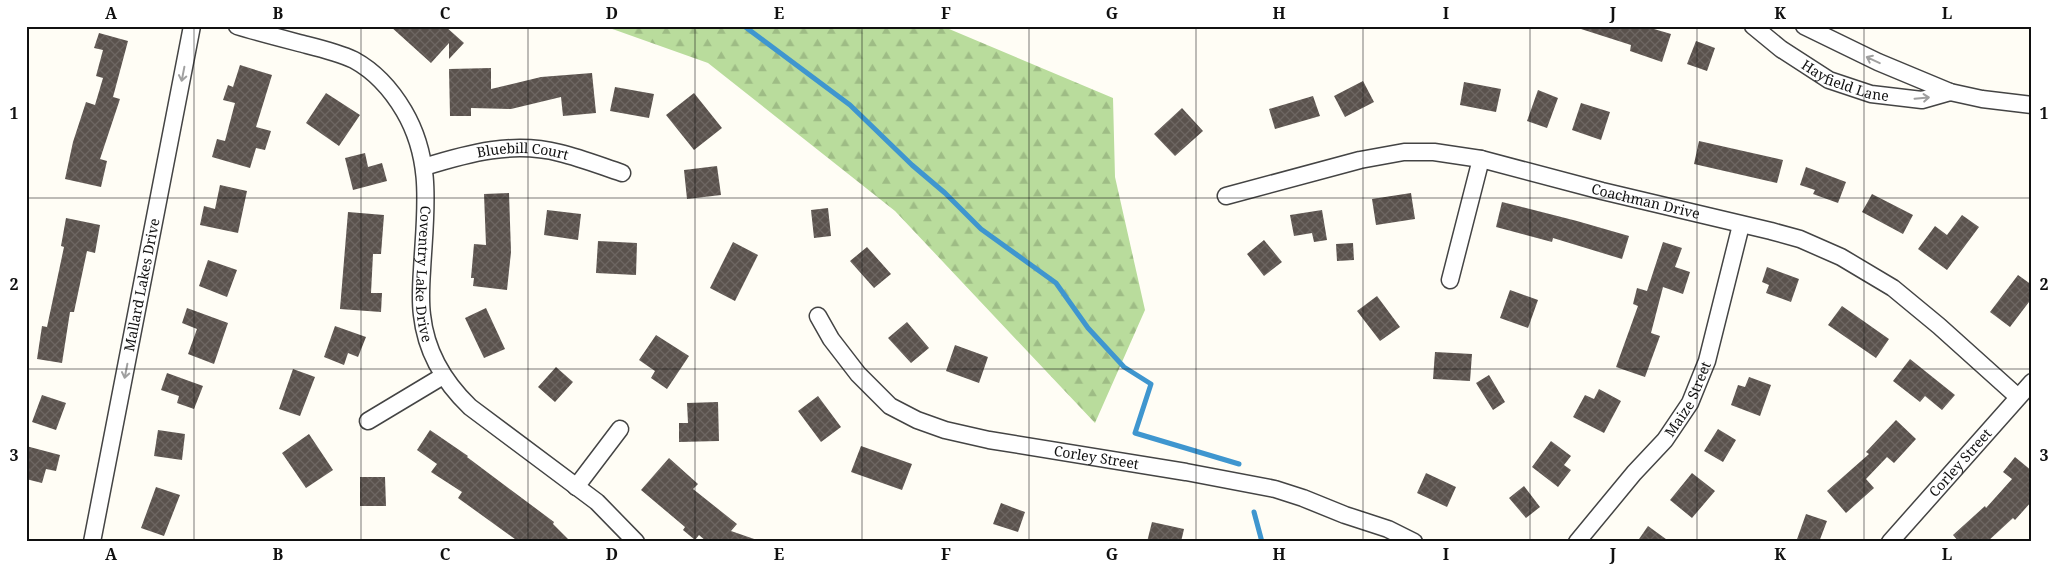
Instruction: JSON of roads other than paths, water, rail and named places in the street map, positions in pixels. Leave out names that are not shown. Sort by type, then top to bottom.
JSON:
[{"type":"street","name":"Mallard Lakes Drive","points":[[92,542],[192,26]]},
{"type":"street","name":"Coventry Lake Drive","points":[[237,26],[337,53],[366,68],[379,78],[400,104],[416,135],[424,167],[426,190],[420,300],[429,348],[443,376],[458,396],[470,407],[598,502],[636,542]]},
{"type":"street","name":"Hayfield Lane","points":[[1753,26],[1781,49],[1829,80],[1871,94],[1922,100],[1950,92]]},
{"type":"street","name":"Hayfield Lane","points":[[1804,26],[1878,62],[1950,92],[1982,99],[2032,105]]},
{"type":"street","name":"Bluebill Court","points":[[424,167],[477,152],[526,148],[558,153],[622,172]]},
{"type":"street","name":"Coachman Drive","points":[[1226,196],[1360,160],[1404,152],[1434,152],[1480,159],[1800,239],[1868,271],[1893,288],[1939,326],[2018,397]]},
{"type":"street","points":[[1450,280],[1480,159]]},
{"type":"street","name":"Maize Street","points":[[1577,542],[1634,473],[1665,440],[1690,403],[1707,361],[1741,225]]},
{"type":"street","name":"Corley Street","points":[[818,316],[830,339],[858,374],[890,406],[916,420],[945,430],[989,440],[1186,472],[1275,489],[1388,529],[1414,542]]},
{"type":"street","points":[[368,421],[443,376]]},
{"type":"street","name":"Corley Street","points":[[1890,542],[2032,382]]},
{"type":"street","points":[[576,487],[620,428]]},
{"type":"waterway","points":[[744,26],[850,105],[981,229],[1056,283],[1088,328],[1124,367],[1151,384],[1135,433],[1239,464]]},
{"type":"waterway","points":[[1254,512],[1262,542]]}]
